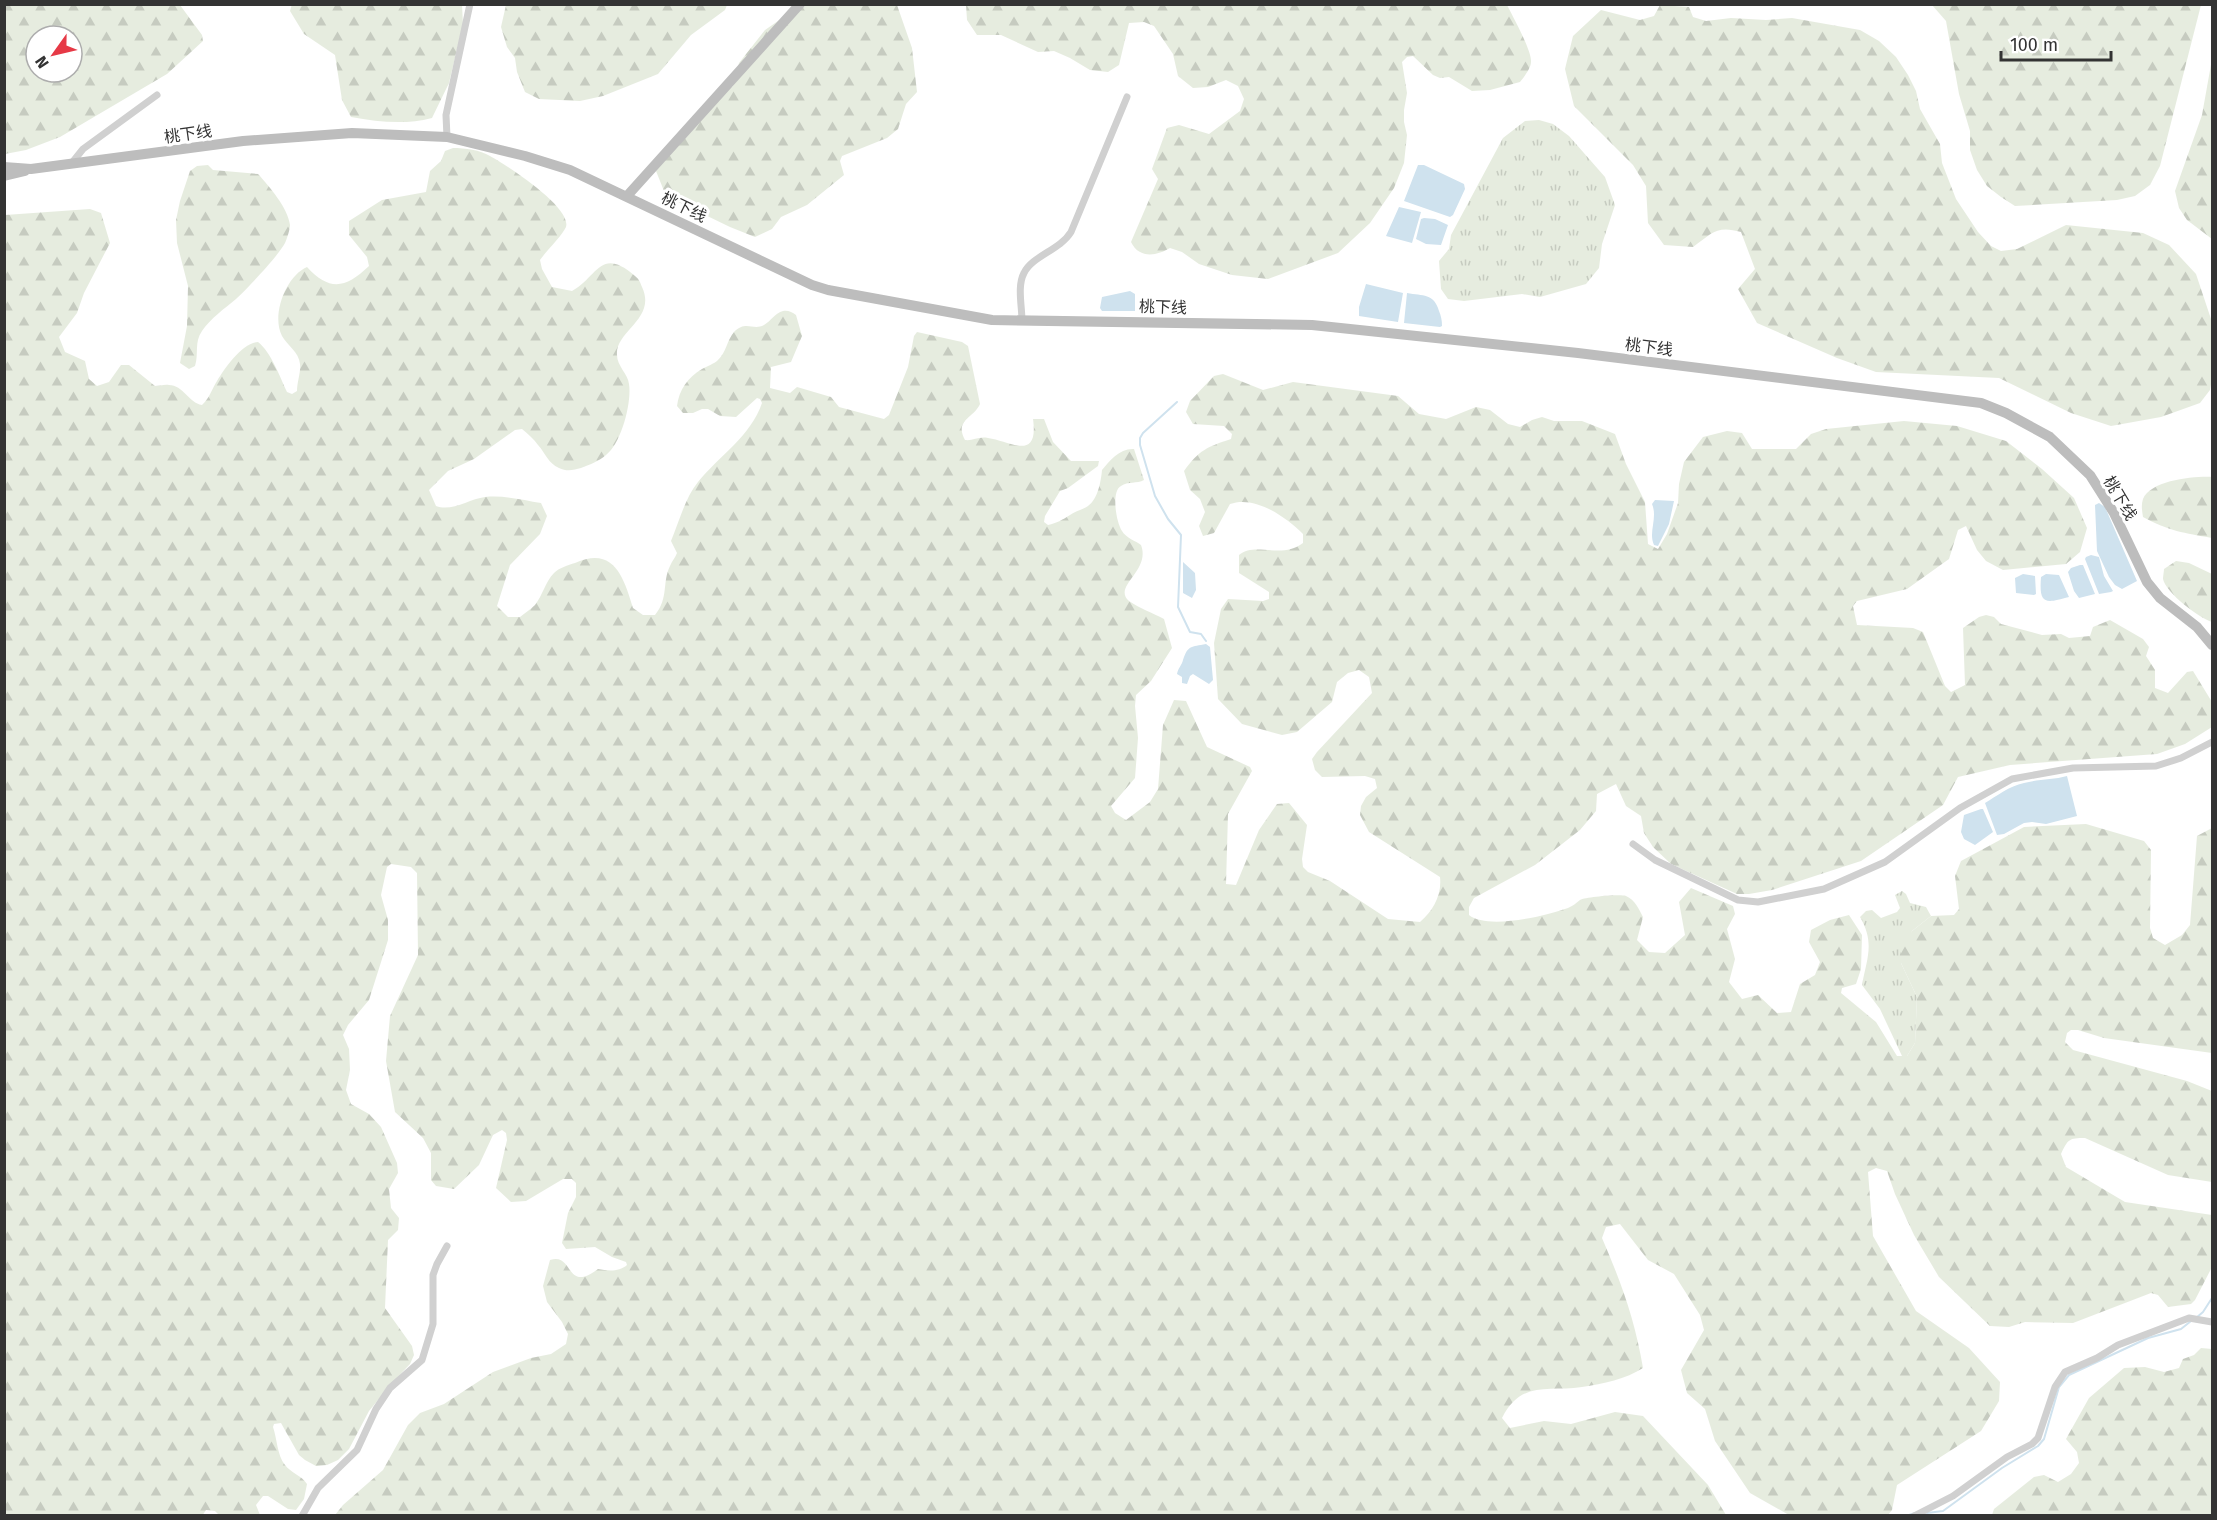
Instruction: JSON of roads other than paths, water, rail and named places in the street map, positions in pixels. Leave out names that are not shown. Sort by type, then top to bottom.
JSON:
[{"type":"main road","points":[[627,196],[800,4]]},
{"type":"main road","name":"桃下线","points":[[32,169],[243,141],[341,134],[447,137],[525,156],[570,170],[812,285],[828,290],[992,320],[1312,325],[1578,353],[1981,403],[2006,413],[2050,437],[2090,475],[2114,513],[2147,582],[2160,598],[2197,627],[2212,645]]},
{"type":"main road","points":[[4,167],[32,169]]},
{"type":"main road","points":[[4,176],[32,169]]},
{"type":"street","points":[[447,137],[446,115],[470,4]]},
{"type":"street","points":[[72,164],[83,149],[157,95]]},
{"type":"street","points":[[1023,321],[1021,285],[1023,274],[1032,264],[1060,245],[1071,232],[1127,97]]},
{"type":"street","points":[[1633,844],[1655,860],[1738,900],[1758,902],[1824,889],[1885,862],[1960,808],[2012,779],[2073,768],[2156,766],[2181,758],[2212,742]]},
{"type":"street","points":[[302,1515],[318,1488],[357,1450],[376,1409],[390,1388],[422,1360],[433,1324],[434,1275],[447,1246]]},
{"type":"street","points":[[1914,1515],[1953,1496],[2007,1457],[2032,1444],[2038,1438],[2055,1388],[2065,1371],[2097,1358],[2118,1345],[2189,1318],[2212,1322]]},
{"type":"water","points":[[1418,165],[1424,165],[1464,184],[1465,189],[1450,217],[1404,201]]},
{"type":"water","points":[[1399,207],[1421,212],[1412,243],[1386,236]]},
{"type":"water","points":[[1421,219],[1435,219],[1448,225],[1441,245],[1426,244],[1416,239]]},
{"type":"water","points":[[1366,284],[1403,293],[1398,322],[1359,316],[1359,307]]},
{"type":"water","points":[[1130,291],[1135,294],[1135,311],[1102,311],[1100,308],[1102,297]]},
{"type":"water","points":[[1407,293],[1431,298],[1437,305],[1442,326],[1404,323]]},
{"type":"water","points":[[1655,500],[1674,501],[1669,524],[1658,546],[1654,545],[1652,540],[1654,509],[1652,504]]},
{"type":"water","points":[[2099,503],[2105,507],[2137,581],[2122,589],[2115,585],[2109,577],[2097,551],[2095,505]]},
{"type":"water","points":[[2091,555],[2099,557],[2104,576],[2113,591],[2099,594],[2085,559]]},
{"type":"water","points":[[1183,562],[1195,573],[1196,590],[1192,598],[1183,593]]},
{"type":"water","points":[[2083,565],[2095,594],[2079,598],[2074,591],[2068,572],[2071,568]]},
{"type":"water","points":[[2023,574],[2035,576],[2036,594],[2016,593],[2015,578]]},
{"type":"water","points":[[2046,574],[2059,575],[2069,597],[2049,601],[2042,597],[2041,577]]},
{"type":"water","points":[[1206,644],[1210,647],[1213,680],[1209,684],[1193,674],[1187,684],[1182,683],[1182,677],[1177,674],[1187,652],[1193,646]]},
{"type":"water","points":[[2067,776],[2077,816],[2046,824],[2024,823],[2004,834],[1997,835],[1985,803],[2019,784]]},
{"type":"water","points":[[1981,809],[1993,832],[1975,845],[1964,839],[1961,832],[1964,815]]},
{"type":"waterway","points":[[1177,402],[1143,433],[1140,445],[1155,496],[1168,519],[1181,535],[1178,607],[1190,632],[1201,634],[1206,641]]},
{"type":"waterway","points":[[2196,1318],[2212,1298]]},
{"type":"waterway","points":[[1927,1513],[1943,1511],[2002,1468],[2038,1446],[2044,1439],[2059,1387],[2069,1375],[2148,1338],[2181,1329],[2191,1321]]},
{"type":"waterway","points":[[1906,1516],[1915,1513]]}]
